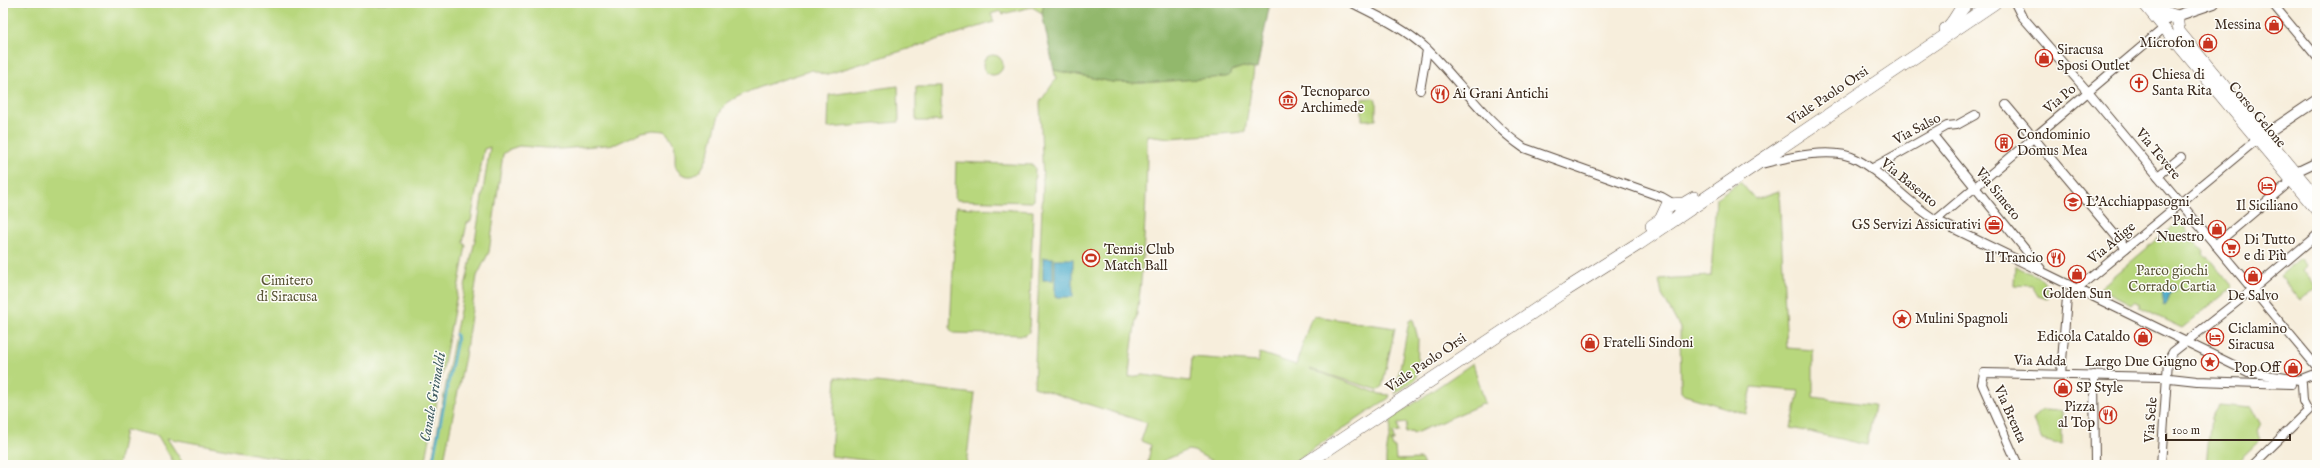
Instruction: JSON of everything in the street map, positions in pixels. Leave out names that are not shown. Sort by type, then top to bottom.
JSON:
[{"type":"main road","name":"Viale Paolo Orsi","points":[[1672,211],[1687,203],[1960,11],[1994,3]]},
{"type":"main road","name":"Corso Gelone","points":[[2143,3],[2294,176],[2317,198]]},
{"type":"main road","points":[[2155,3],[2162,11],[2177,16]]},
{"type":"main road","name":"Viale Paolo Orsi","points":[[1304,465],[1567,289],[1672,211],[1752,167],[1960,11]]},
{"type":"main road","name":"Corso Gelone","points":[[2177,16],[2179,31],[2261,137]]},
{"type":"main road","name":"Corso Gelone","points":[[2294,176],[2317,211]]},
{"type":"street","points":[[1352,3],[1402,29],[1428,50],[1505,134],[1524,148],[1652,194],[1672,211]]},
{"type":"street","name":"Via Tevere","points":[[2015,3],[2021,15],[2088,92],[2317,367]]},
{"type":"street","points":[[2161,25],[2177,16],[2214,3]]},
{"type":"street","points":[[2272,3],[2317,57]]},
{"type":"street","name":"Via Po","points":[[1936,220],[2088,92],[2161,25]]},
{"type":"street","points":[[1420,90],[1424,59],[1428,50]]},
{"type":"street","points":[[2261,137],[2317,100]]},
{"type":"street","points":[[2006,105],[2126,248]]},
{"type":"street","name":"Via Salso","points":[[1871,169],[1947,126],[1957,125],[1975,115]]},
{"type":"street","name":"Via Simeto","points":[[1932,134],[2043,271]]},
{"type":"street","name":"Via Adige","points":[[2067,297],[2261,137]]},
{"type":"street","name":"Via Basento","points":[[1752,167],[1786,158],[1827,153],[1841,154],[1856,158],[1871,169],[1918,210],[2043,271],[2076,290]]},
{"type":"street","points":[[2158,176],[2181,157]]},
{"type":"street","points":[[2215,244],[2294,176],[2317,162]]},
{"type":"street","points":[[1652,194],[1672,211]]},
{"type":"street","name":"Via Sele","points":[[2161,465],[2168,361],[2173,352],[2185,341],[2252,290],[2317,235]]},
{"type":"street","points":[[2061,374],[2067,297],[2063,282]]},
{"type":"street","points":[[2076,290],[2252,373],[2299,380],[2317,373]]},
{"type":"street","name":"Via Adda","points":[[1984,373],[2168,377],[2197,382],[2302,384]]},
{"type":"street","name":"Via Brenta","points":[[1984,373],[1982,384],[2018,465]]},
{"type":"street","points":[[2249,383],[2252,379],[2252,373]]},
{"type":"street","points":[[2094,375],[2095,465]]},
{"type":"street","points":[[2253,465],[2308,411],[2303,401],[2302,384],[2317,378]]},
{"type":"green space","name":"Cimitero di Siracusa","points":[[3,3],[1044,3],[1042,13],[1032,7],[1003,14],[1000,11],[991,14],[994,22],[825,75],[812,70],[742,95],[725,105],[720,112],[710,150],[705,162],[699,171],[692,176],[682,174],[677,169],[675,163],[674,145],[665,131],[654,130],[642,132],[616,144],[560,149],[519,146],[510,149],[503,154],[489,252],[477,276],[465,356],[443,465],[431,465],[456,330],[476,235],[490,147],[484,149],[471,221],[467,223],[463,242],[466,246],[425,465],[314,465],[167,438],[184,465],[175,465],[158,436],[125,430],[118,465],[45,465],[3,458]]},
{"type":"green space","points":[[1044,3],[1270,3],[1257,69],[1243,67],[1231,71],[1229,76],[1225,77],[1141,83],[1112,82],[1054,70],[1042,13]]},
{"type":"green space","points":[[993,55],[1000,58],[1003,65],[1000,72],[993,75],[986,72],[983,65],[986,58]]},
{"type":"green space","name":"Tennis Club Match Ball","points":[[1243,67],[1254,69],[1245,132],[1170,138],[1147,135],[1145,226],[1140,293],[1129,377],[1143,375],[1190,381],[1192,357],[1258,362],[1260,353],[1296,365],[1310,321],[1315,316],[1395,328],[1382,387],[1378,390],[1310,369],[1380,394],[1390,395],[1389,398],[1289,465],[1219,465],[1194,451],[1188,450],[1165,460],[1163,464],[1150,465],[1148,462],[1151,445],[1141,441],[1147,423],[1034,387],[1043,184],[1040,102],[1056,79],[1054,70],[1112,82],[1141,83],[1225,77],[1229,76],[1231,71]]},
{"type":"green space","points":[[898,86],[899,122],[828,128],[829,95]]},
{"type":"green space","points":[[916,87],[941,87],[941,121],[916,121]]},
{"type":"green space","points":[[1373,98],[1376,100],[1376,120],[1362,120],[1362,99]]},
{"type":"green space","points":[[956,162],[1033,165],[1035,168],[1034,200],[1032,202],[957,200],[955,197]]},
{"type":"green space","points":[[1740,182],[1755,199],[1779,191],[1787,348],[1813,350],[1813,397],[1874,405],[1867,445],[1791,428],[1799,391],[1752,387],[1746,414],[1684,395],[1681,392],[1680,328],[1662,295],[1659,279],[1711,276],[1716,198]]},
{"type":"green space","points":[[956,207],[1033,211],[1029,332],[1026,335],[953,333],[950,329]]},
{"type":"green space","name":"Parco giochi Corrado Cartia","points":[[2179,221],[2204,252],[2203,254],[2206,257],[2208,256],[2233,287],[2182,328],[2140,308],[2139,304],[2134,301],[2131,304],[2100,288]]},
{"type":"green space","points":[[2300,258],[2307,266],[2303,270],[2317,287],[2301,301],[2280,276]]},
{"type":"green space","points":[[2015,266],[2034,274],[2043,281],[2046,285],[2047,299],[2038,296],[2032,286],[2014,285]]},
{"type":"green space","points":[[1413,319],[1418,339],[1417,374],[1415,380],[1395,394],[1409,321]]},
{"type":"green space","points":[[1473,363],[1485,403],[1413,434],[1412,432],[1405,433],[1407,423],[1398,424],[1399,432],[1393,433],[1394,441],[1391,441],[1393,447],[1395,447],[1396,460],[1421,459],[1424,465],[1386,465],[1386,452],[1391,419]]},
{"type":"green space","points":[[836,377],[975,394],[966,465],[903,465],[831,456]]},
{"type":"green space","points":[[2219,405],[2251,408],[2260,425],[2257,431],[2261,439],[2234,465],[2206,465],[2211,417]]},
{"type":"green space","points":[[2042,410],[2062,411],[2062,445],[2042,440],[2033,420]]},
{"type":"water","points":[[1043,258],[1053,258],[1053,280],[1043,280]]},
{"type":"water","points":[[1055,259],[1073,259],[1073,297],[1055,297]]},
{"type":"water","points":[[2173,284],[2176,286],[2176,291],[2170,294],[2166,305],[2164,306],[2162,289]]},
{"type":"waterway","name":"Canale Grimaldi","points":[[432,465],[457,340],[456,334]]},
{"type":"place","name":"Messina","points":[[2274,25]]},
{"type":"place","name":"Microfon","points":[[2208,43]]},
{"type":"place","name":"Siracusa Sposi Outlet","points":[[2044,58]]},
{"type":"place","name":"Chiesa di Santa Rita","points":[[2139,83]]},
{"type":"place","name":"Ai Grani Antichi","points":[[1440,94]]},
{"type":"place","name":"Tecnoparco Archimede","points":[[1288,100]]},
{"type":"place","name":"Condominio Domus Mea","points":[[2004,143]]},
{"type":"place","name":"Il Siciliano","points":[[2267,186]]},
{"type":"place","name":"L'Acchiappasogni","points":[[2073,202]]},
{"type":"place","name":"GS Servizi Assicurativi","points":[[1994,225]]},
{"type":"place","name":"Padel Nuestro","points":[[2217,229]]},
{"type":"place","name":"Di Tutto e di Più","points":[[2231,248]]},
{"type":"place","name":"Tennis Club Match Ball","points":[[1091,258]]},
{"type":"place","name":"Il Trancio","points":[[2056,258]]},
{"type":"place","name":"Golden Sun","points":[[2077,274]]},
{"type":"place","name":"De Salvo","points":[[2253,276]]},
{"type":"place","name":"Mulini Spagnoli","points":[[1902,319]]},
{"type":"place","name":"Edicola Cataldo","points":[[2143,337]]},
{"type":"place","name":"Ciclamino Siracusa","points":[[2215,337]]},
{"type":"place","name":"Fratelli Sindoni","points":[[1590,343]]},
{"type":"place","name":"Largo Due Giugno","points":[[2210,362]]},
{"type":"place","name":"Pop Off","points":[[2293,368]]},
{"type":"place","name":"SP Style","points":[[2063,388]]},
{"type":"place","name":"Pizza al Top","points":[[2108,415]]}]
